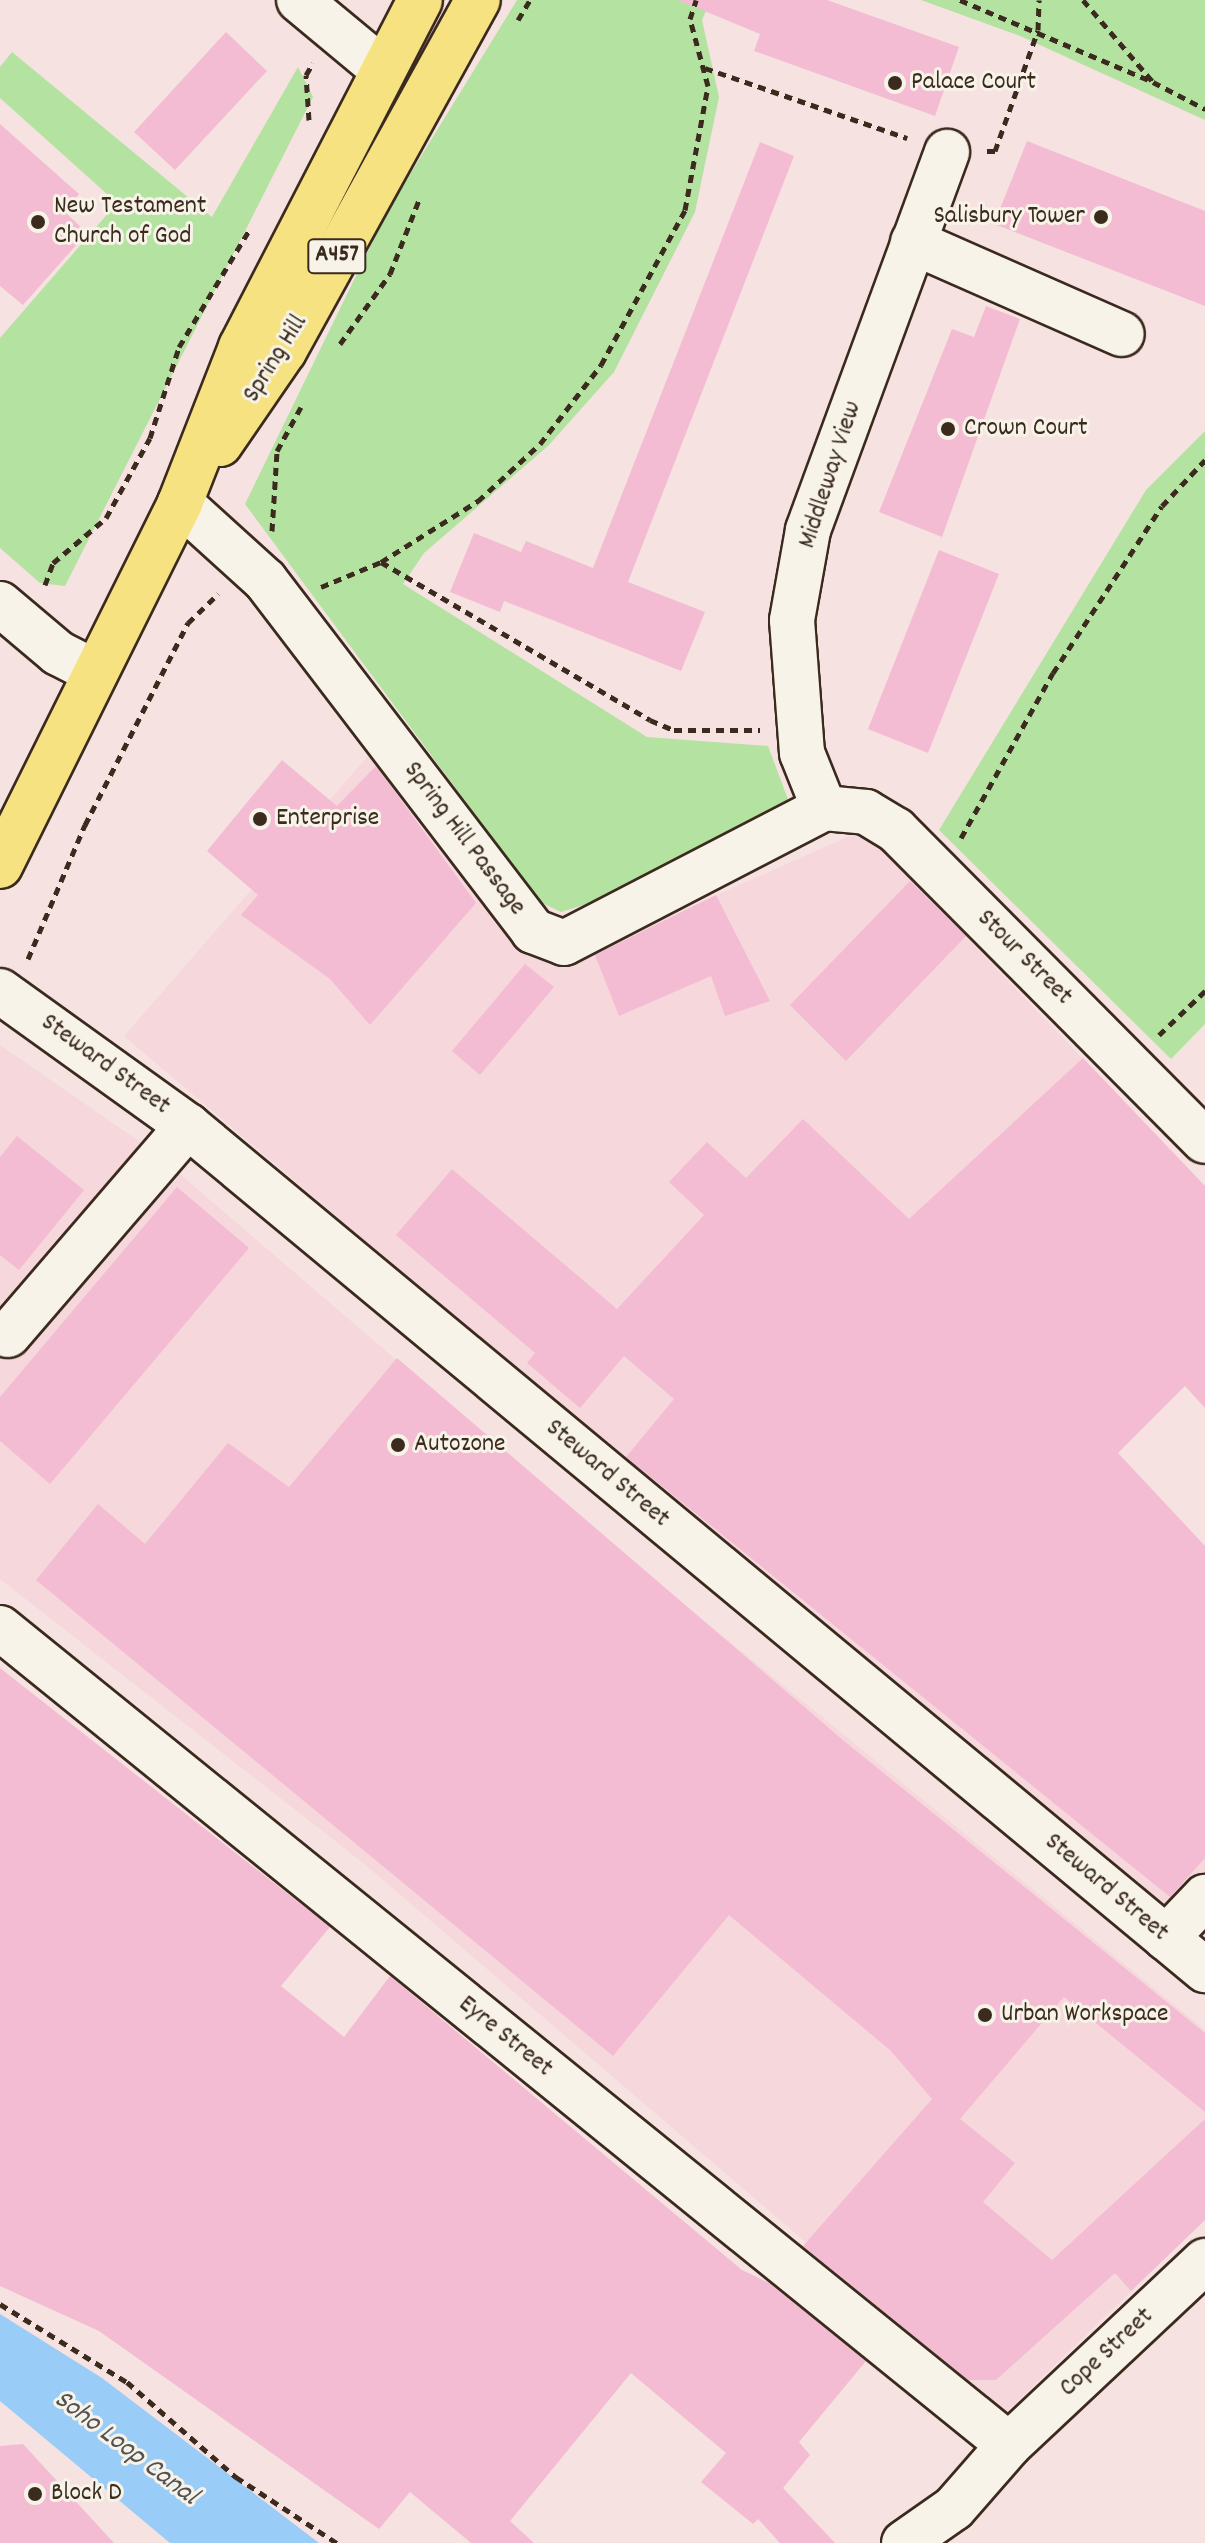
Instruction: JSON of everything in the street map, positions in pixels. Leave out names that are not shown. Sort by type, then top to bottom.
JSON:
[{"type":"main road","name":"Spring Hill","points":[[0,866],[92,670],[180,503],[241,347],[420,0]]},
{"type":"main road","name":"Spring Hill","points":[[180,503],[284,351],[478,0]]},
{"type":"street","points":[[299,0],[382,69]]},
{"type":"street","name":"Middleway View","points":[[824,808],[799,730],[792,620],[808,530],[947,152]]},
{"type":"street","points":[[913,242],[1122,334]]},
{"type":"street","name":"Spring Hill Passage","points":[[180,503],[252,565],[533,931],[564,943],[824,808]]},
{"type":"street","points":[[14,616],[92,670]]},
{"type":"street","name":"Stour Street","points":[[824,808],[866,812],[896,830],[1205,1141]]},
{"type":"street","name":"Steward Street","points":[[7,995],[188,1126],[1205,1970]]},
{"type":"street","points":[[8,1335],[188,1126]]},
{"type":"street","name":"Eyre Street","points":[[0,1628],[1009,2445]]},
{"type":"street","points":[[1166,1938],[1205,1897]]},
{"type":"street","name":"Cope Street","points":[[904,2543],[956,2506],[1009,2445],[1205,2261]]},
{"type":"path","points":[[514,25],[530,0]]},
{"type":"path","points":[[283,603],[381,562],[478,501],[540,444],[601,365],[685,210],[708,86],[690,19],[696,0]]},
{"type":"path","points":[[960,0],[1038,30],[1205,109]]},
{"type":"path","points":[[704,67],[947,152],[995,151],[1038,30],[1039,0]]},
{"type":"path","points":[[1083,0],[1153,82]]},
{"type":"path","points":[[309,132],[306,75],[333,30]]},
{"type":"path","points":[[338,347],[390,274],[425,185]]},
{"type":"path","points":[[14,616],[53,563],[106,518],[150,438],[179,347],[252,226]]},
{"type":"path","points":[[7,995],[85,825],[188,623],[252,565],[272,538],[277,451],[305,399]]},
{"type":"path","points":[[941,874],[1053,673],[1162,506],[1205,460]]},
{"type":"path","points":[[381,562],[674,730],[799,730]]},
{"type":"path","points":[[1129,1063],[1205,991]]},
{"type":"path","points":[[1197,998],[1205,1002]]},
{"type":"path","points":[[0,2304],[127,2382],[236,2477],[337,2543]]},
{"type":"shaded area","points":[[369,755],[523,937],[569,961],[863,830],[1205,1186],[1039,1369],[1205,1546],[1205,1937],[666,1496],[124,1036]]},
{"type":"shaded area","points":[[0,1045],[153,1151],[615,1548],[1205,2030],[1205,2220],[1005,2413],[362,1862],[0,1579]]},
{"type":"green space","points":[[517,0],[711,0],[702,20],[719,97],[695,212],[614,372],[548,446],[424,553],[403,584],[647,737],[768,746],[792,810],[678,875],[561,912],[540,902],[245,504],[388,210]]},
{"type":"green space","points":[[921,0],[1205,0],[1205,120],[1020,36]]},
{"type":"green space","points":[[12,52],[212,217],[298,67],[313,97],[65,586],[40,583],[0,548],[0,338],[117,203],[0,98],[0,67]]},
{"type":"green space","points":[[1205,431],[1205,1024],[1171,1059],[939,830],[1146,490]]},
{"type":"water","name":"Soho Loop Canal","points":[[0,2314],[102,2378],[319,2543],[170,2543],[0,2401]]},
{"type":"building","name":"Palace Court","points":[[678,0],[827,0],[959,47],[935,116],[754,51],[760,34]]},
{"type":"building","points":[[226,32],[267,71],[175,170],[134,132]]},
{"type":"building","name":"New Testament Church of God","points":[[0,124],[79,194],[64,211],[87,233],[23,305],[0,286]]},
{"type":"building","name":"Salisbury Tower","points":[[1027,141],[1205,211],[1205,306],[994,224]]},
{"type":"building","points":[[760,142],[794,156],[628,582],[705,612],[681,671],[504,601],[500,612],[450,592],[474,533],[521,552],[526,541],[593,568]]},
{"type":"building","name":"Crown Court","points":[[986,306],[1020,319],[942,537],[879,512],[952,329],[974,337]]},
{"type":"building","points":[[939,550],[999,574],[928,753],[868,729]]},
{"type":"building","points":[[282,760],[337,806],[376,766],[476,903],[370,1025],[330,979],[241,915],[258,895],[207,851]]},
{"type":"building","points":[[910,881],[966,936],[846,1061],[790,1005]]},
{"type":"building","points":[[716,895],[770,1001],[725,1016],[711,976],[619,1016],[595,955]]},
{"type":"building","points":[[525,964],[554,987],[480,1075],[452,1051]]},
{"type":"building","points":[[1083,1058],[1205,1186],[1205,1408],[1185,1386],[1118,1453],[1205,1546],[1205,1858],[1170,1897],[626,1457],[674,1399],[624,1356],[580,1408],[527,1363],[535,1353],[396,1235],[452,1169],[617,1309],[704,1215],[669,1182],[707,1142],[746,1178],[803,1119],[909,1219]]},
{"type":"building","points":[[17,1136],[84,1190],[19,1270],[0,1255],[0,1157]]},
{"type":"building","points":[[177,1187],[249,1248],[50,1484],[0,1441],[0,1397]]},
{"type":"building","points":[[397,1358],[844,1741],[1205,2033],[1205,2112],[1064,1997],[960,2119],[1015,2163],[983,2202],[1052,2260],[1205,2119],[1205,2220],[1131,2291],[1115,2273],[996,2380],[968,2380],[803,2246],[932,2099],[891,2051],[729,1915],[613,2056],[36,1580],[98,1504],[145,1544],[228,1443],[289,1487]]},
{"type":"building","points":[[0,1668],[330,1927],[281,1986],[344,2037],[390,1976],[742,2270],[769,2283],[866,2361],[799,2442],[810,2455],[783,2488],[835,2543],[780,2543],[758,2519],[753,2524],[701,2482],[726,2453],[631,2373],[510,2521],[534,2543],[471,2543],[410,2492],[379,2529],[99,2331],[0,2286]]},
{"type":"building","name":"Block D","points":[[23,2444],[114,2543],[0,2543],[0,2446]]},
{"type":"place","name":"Palace Court","points":[[895,83]]},
{"type":"place","name":"Salisbury Tower","points":[[1101,217]]},
{"type":"place","name":"New Testament Church of God","points":[[38,222]]},
{"type":"place","name":"Crown Court","points":[[948,429]]},
{"type":"place","name":"Enterprise","points":[[260,819]]},
{"type":"place","name":"Autozone","points":[[398,1445]]},
{"type":"place","name":"Urban Workspace","points":[[985,2015]]},
{"type":"place","name":"Block D","points":[[35,2494]]}]
